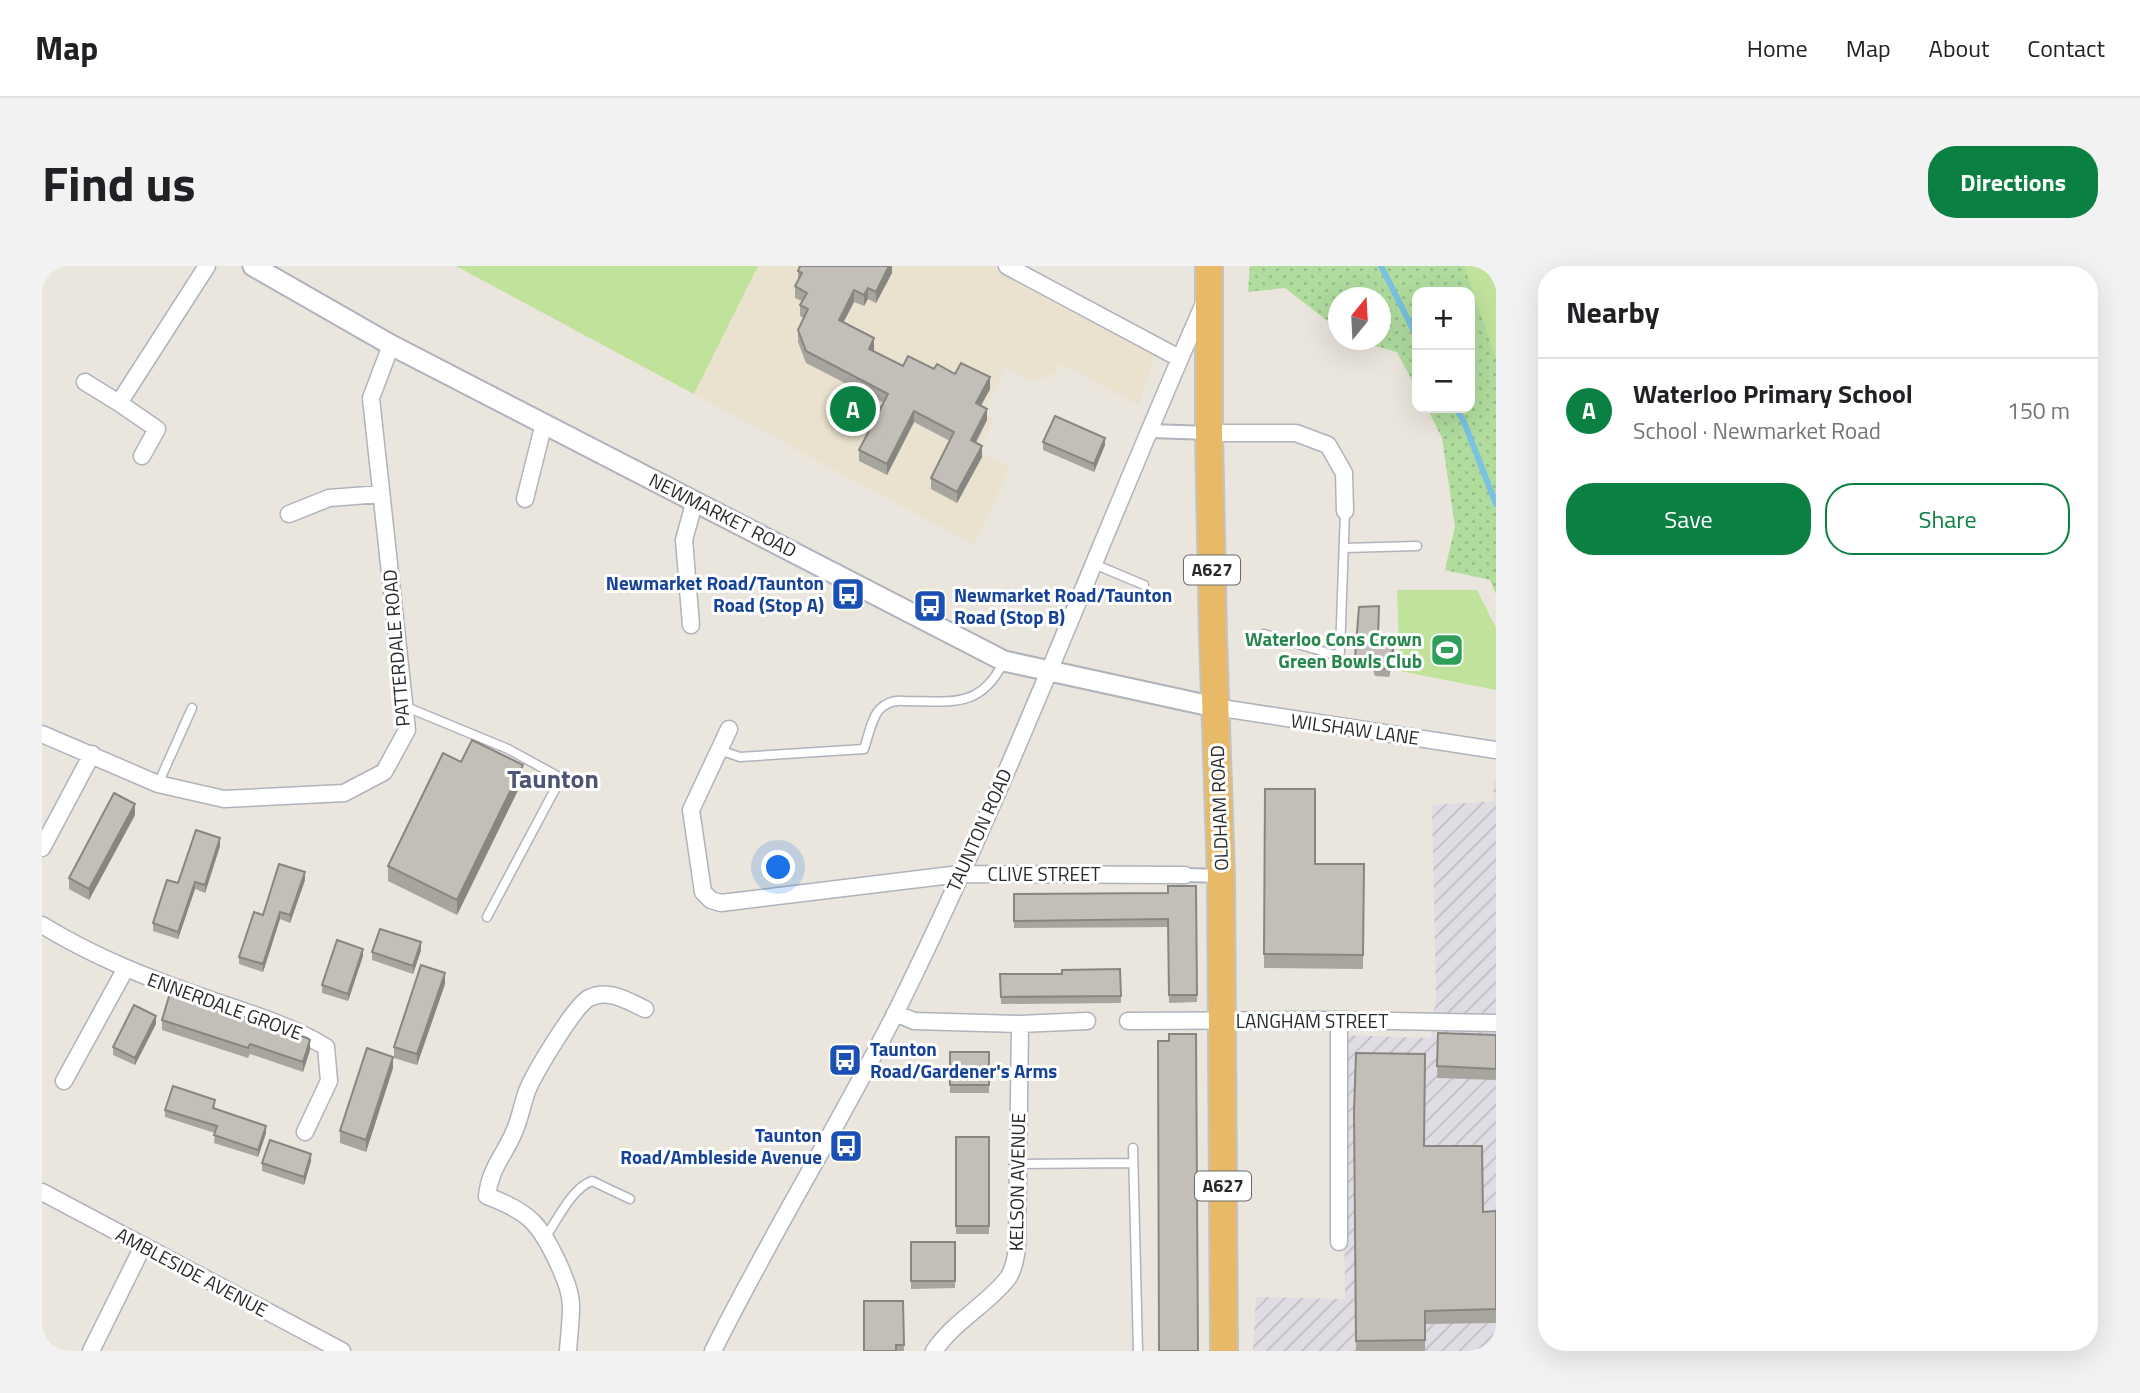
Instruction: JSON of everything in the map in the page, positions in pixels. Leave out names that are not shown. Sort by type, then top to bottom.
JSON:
[{"type":"highway","name":"OLDHAM ROAD","points":[[1209,279],[1209,433],[1222,876],[1224,1351]]},
{"type":"street","points":[[119,403],[207,266]]},
{"type":"street","name":"NEWMARKET ROAD","points":[[253,266],[278,272],[391,345],[1004,661],[1215,707]]},
{"type":"street","points":[[1007,266],[1179,358]]},
{"type":"street","name":"TAUNTON ROAD","points":[[713,1351],[895,1013],[960,874],[1094,564],[1209,279]]},
{"type":"street","name":"PATTERDALE ROAD","points":[[42,734],[158,784],[224,799],[344,793],[384,772],[407,730],[371,398],[391,345]]},
{"type":"street","points":[[85,382],[157,429],[142,456]]},
{"type":"street","points":[[525,499],[544,423]]},
{"type":"street","points":[[1150,430],[1296,433],[1328,446],[1344,473],[1345,511]]},
{"type":"street","points":[[289,514],[329,498],[381,494]]},
{"type":"street","points":[[691,625],[684,540],[695,500]]},
{"type":"street","name":"WILSHAW LANE","points":[[1215,707],[1496,750]]},
{"type":"street","name":"CLIVE STREET","points":[[729,729],[691,810],[703,891],[711,900],[721,903],[960,874],[1185,875]]},
{"type":"street","points":[[42,848],[92,754]]},
{"type":"street","points":[[1185,875],[1222,876]]},
{"type":"street","name":"ENNERDALE GROVE","points":[[42,925],[126,968],[302,1032],[326,1047],[329,1082],[306,1132]]},
{"type":"street","points":[[64,1081],[126,968]]},
{"type":"street","points":[[568,1351],[572,1306],[569,1287],[546,1236],[533,1220],[510,1205],[487,1196],[489,1179],[514,1133],[528,1088],[575,1009],[589,998],[603,994],[621,997],[645,1009]]},
{"type":"street","points":[[895,1013],[914,1021],[1020,1024],[1087,1021]]},
{"type":"street","points":[[1339,1020],[1339,1242]]},
{"type":"street","name":"LANGHAM STREET","points":[[1128,1021],[1339,1020],[1496,1023]]},
{"type":"street","name":"KELSON AVENUE","points":[[934,1351],[1008,1277],[1014,1264],[1017,1247],[1020,1024]]},
{"type":"street","name":"AMBLESIDE AVENUE","points":[[42,1192],[342,1351]]},
{"type":"street","points":[[91,1351],[144,1246]]},
{"type":"lane","points":[[1265,634],[1338,654],[1341,649],[1345,511]]},
{"type":"lane","points":[[1344,548],[1417,546]]},
{"type":"lane","points":[[1094,564],[1144,585]]},
{"type":"lane","points":[[719,750],[740,757],[864,749],[878,710],[887,703],[966,700],[978,695],[995,680],[1004,661]]},
{"type":"lane","points":[[404,706],[508,750],[561,778],[487,917]]},
{"type":"lane","points":[[158,784],[192,708]]},
{"type":"lane","points":[[1133,1149],[1138,1351]]},
{"type":"lane","points":[[1018,1164],[1133,1163]]},
{"type":"lane","points":[[546,1236],[585,1183],[592,1181],[630,1199]]},
{"type":"shaded area","points":[[456,266],[994,266],[1155,353],[1139,405],[1060,364],[1054,374],[1031,381],[1006,368],[983,413],[994,419],[978,450],[1010,467],[974,545]]},
{"type":"shaded area","points":[[1493,780],[1496,780],[1496,1351],[1253,1351],[1256,1297],[1345,1299],[1342,1035],[1431,1038],[1436,996],[1432,805],[1494,801]]},
{"type":"green space","points":[[456,266],[758,266],[694,394]]},
{"type":"green space","points":[[1250,266],[1496,266],[1496,594],[1490,580],[1445,570],[1455,526],[1442,438],[1430,413],[1475,413],[1475,287],[1412,287],[1412,380],[1397,352],[1390,350],[1391,287],[1328,287],[1328,321],[1285,288],[1248,292]]},
{"type":"green space","points":[[1464,266],[1496,266],[1496,358],[1475,298],[1475,287],[1471,287]]},
{"type":"green space","name":"Waterloo Cons Crown Green Bowls Club","points":[[1397,590],[1477,590],[1496,628],[1496,690],[1400,671]]},
{"type":"building","points":[[800,266],[889,266],[876,292],[868,288],[864,295],[854,290],[839,320],[874,338],[869,349],[903,366],[908,356],[934,369],[937,364],[955,374],[961,363],[990,377],[976,403],[987,409],[971,440],[982,446],[957,492],[931,478],[954,432],[914,411],[887,464],[859,450],[888,394],[806,351],[798,330],[808,309],[800,305],[807,293],[795,286],[802,273],[798,271]]},
{"type":"building","points":[[1055,416],[1105,438],[1094,464],[1043,442]]},
{"type":"building","points":[[1379,606],[1378,637],[1394,643],[1389,669],[1375,668],[1373,662],[1355,658],[1359,607]]},
{"type":"building","points":[[472,740],[523,765],[457,900],[388,866],[443,753],[461,762]]},
{"type":"building","points":[[1265,789],[1315,789],[1315,864],[1364,864],[1363,955],[1264,954]]},
{"type":"building","points":[[114,793],[135,804],[89,889],[69,878]]},
{"type":"building","points":[[196,830],[220,838],[205,885],[195,882],[178,932],[153,923],[167,880],[178,883]]},
{"type":"building","points":[[279,864],[305,872],[290,915],[280,912],[263,964],[239,957],[254,912],[263,915]]},
{"type":"building","points":[[1168,886],[1196,886],[1197,995],[1169,995],[1168,919],[1014,921],[1014,894],[1168,893]]},
{"type":"building","points":[[380,929],[421,942],[413,966],[372,952]]},
{"type":"building","points":[[337,940],[363,949],[348,994],[322,985]]},
{"type":"building","points":[[421,965],[445,973],[417,1054],[394,1047]]},
{"type":"building","points":[[1120,969],[1121,996],[1001,997],[1000,974],[1062,974],[1062,970]]},
{"type":"building","points":[[170,993],[307,1038],[310,1040],[303,1062],[250,1044],[248,1048],[162,1020]]},
{"type":"building","points":[[134,1005],[156,1016],[135,1058],[113,1047]]},
{"type":"building","points":[[1438,1033],[1496,1035],[1496,1069],[1437,1066]]},
{"type":"building","points":[[1169,1034],[1196,1034],[1198,1351],[1159,1351],[1158,1041],[1169,1041]]},
{"type":"building","points":[[367,1048],[393,1057],[366,1140],[340,1131]]},
{"type":"building","points":[[950,1052],[989,1052],[989,1085],[950,1085]]},
{"type":"building","points":[[1356,1053],[1425,1054],[1424,1146],[1482,1146],[1483,1212],[1496,1211],[1496,1309],[1425,1311],[1425,1340],[1356,1341]]},
{"type":"building","points":[[173,1086],[215,1100],[213,1108],[266,1126],[258,1150],[214,1135],[217,1126],[165,1110]]},
{"type":"building","points":[[956,1137],[989,1137],[989,1226],[956,1226]]},
{"type":"building","points":[[270,1140],[311,1154],[304,1177],[262,1163]]},
{"type":"building","points":[[911,1242],[955,1242],[955,1281],[911,1281]]},
{"type":"building","points":[[864,1301],[903,1301],[904,1345],[896,1345],[896,1351],[864,1351]]},
{"type":"waterway","points":[[1381,266],[1412,327]]},
{"type":"waterway","points":[[1459,413],[1496,504]]},
{"type":"place","name":"Waterloo Primary School","points":[[853,409]]},
{"type":"place","name":"Newmarket Road/Taunton Road (Stop A)","points":[[848,594]]},
{"type":"place","name":"Newmarket Road/Taunton Road (Stop B)","points":[[930,606]]},
{"type":"place","name":"Waterloo Cons Crown Green Bowls Club","points":[[1447,650]]},
{"type":"place","name":"Taunton Road/Gardener's Arms","points":[[845,1060]]},
{"type":"place","name":"Taunton Road/Ambleside Avenue","points":[[846,1146]]},
{"type":"district","name":"Taunton","points":[[553,779]]}]
